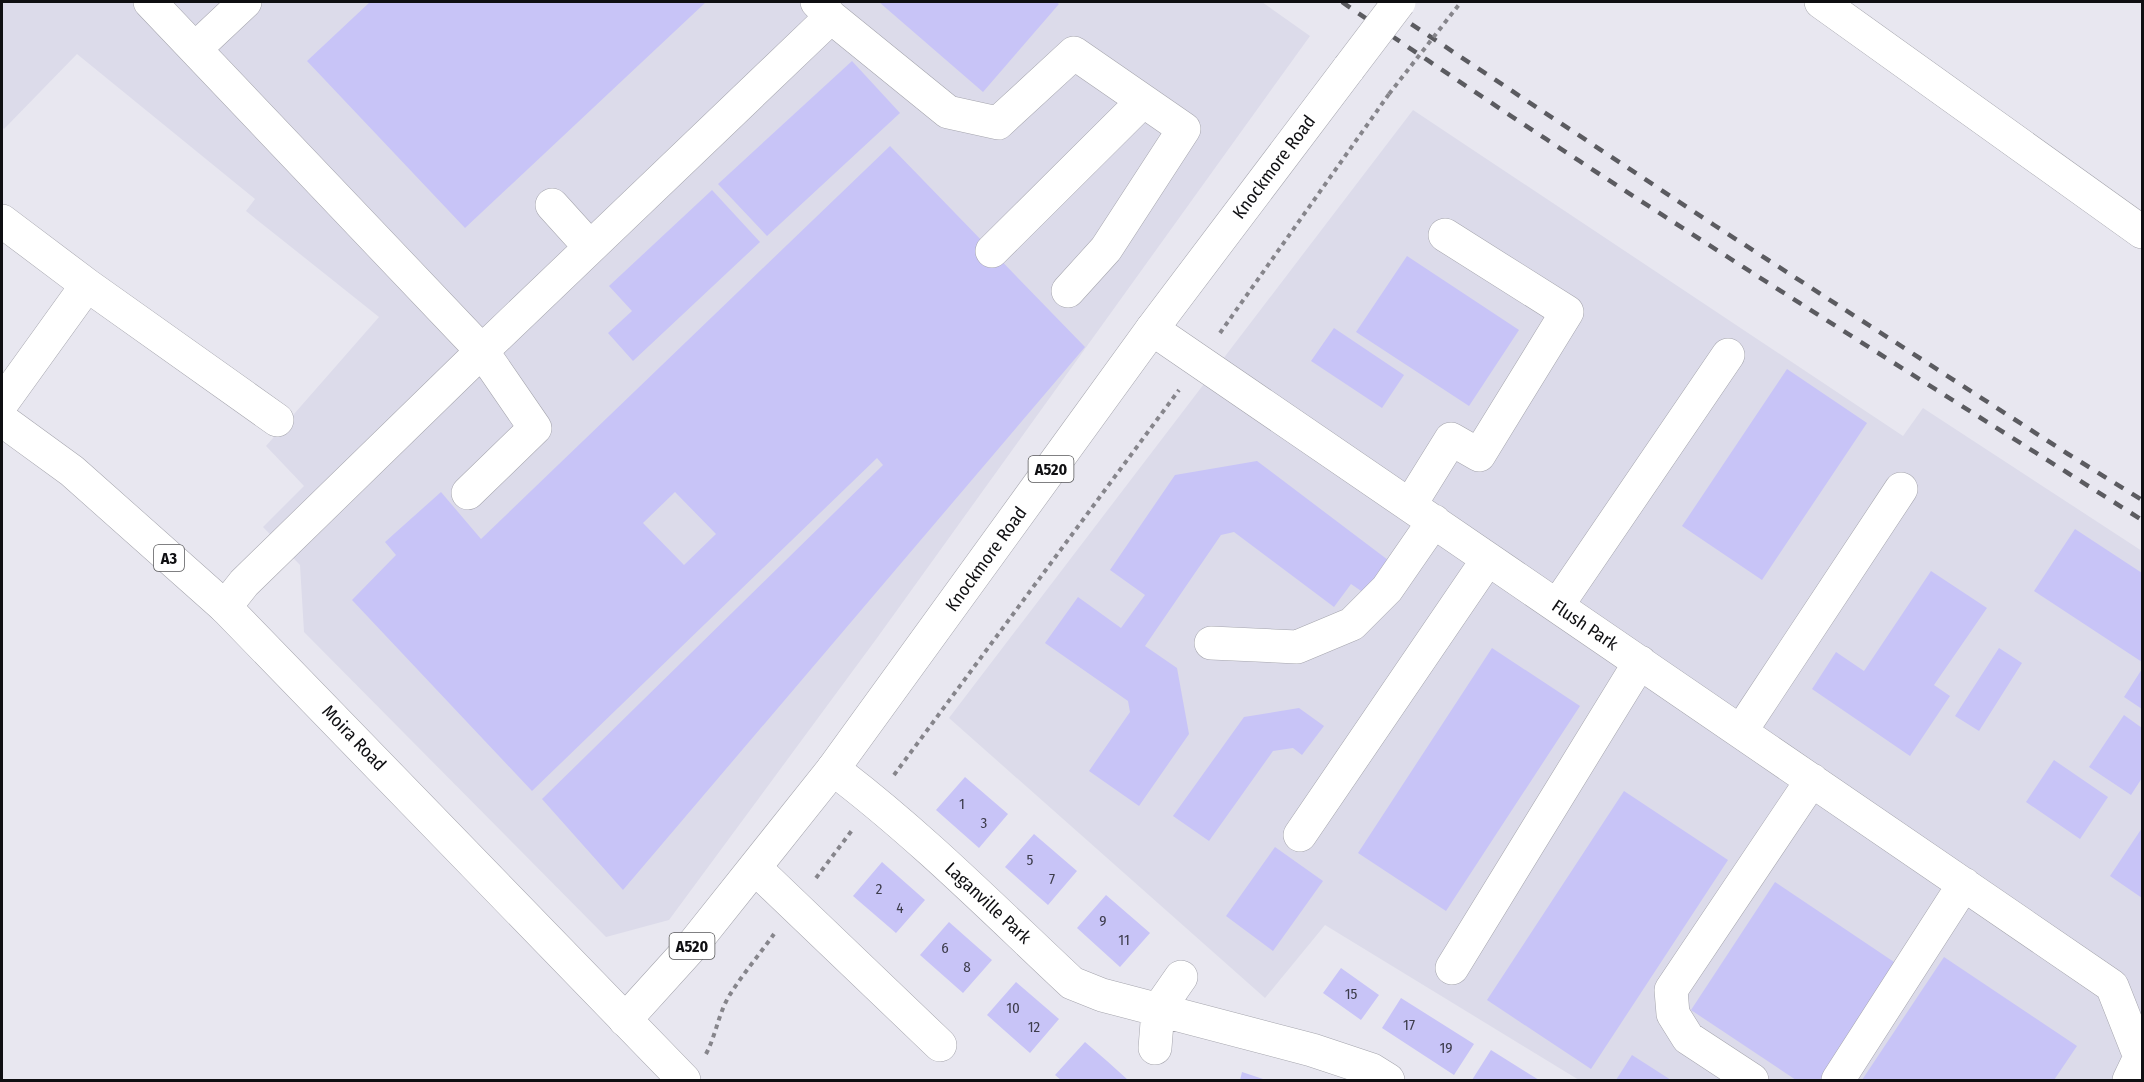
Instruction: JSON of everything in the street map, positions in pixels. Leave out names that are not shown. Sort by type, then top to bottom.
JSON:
[{"type":"main road","points":[[150,2],[482,351],[535,428],[468,493]]},
{"type":"main road","points":[[195,49],[245,2]]},
{"type":"main road","name":"Knockmore Road","points":[[625,1020],[692,946],[833,769],[1152,329],[1399,2]]},
{"type":"main road","points":[[1821,2],[2142,232]]},
{"type":"main road","points":[[225,607],[244,583],[590,247],[824,9],[948,112],[998,123],[1074,53],[1184,129],[1106,249],[1068,291]]},
{"type":"main road","points":[[992,251],[1143,101]]},
{"type":"main road","points":[[552,205],[590,247]]},
{"type":"main road","points":[[2,221],[87,285],[277,420]]},
{"type":"main road","points":[[1210,643],[1297,647],[1352,624],[1387,589],[1422,513],[1451,439],[1479,454],[1567,312],[1445,235]]},
{"type":"main road","points":[[2,403],[87,285]]},
{"type":"main road","name":"Flush Park","points":[[1152,329],[2112,986],[2140,1057],[2129,1080]]},
{"type":"main road","points":[[1557,606],[1728,355]]},
{"type":"main road","name":"Moira Road","points":[[2,420],[72,471],[225,607],[625,1020],[693,1070]]},
{"type":"main road","points":[[1741,731],[1901,489]]},
{"type":"main road","points":[[1300,835],[1488,559]]},
{"type":"main road","points":[[1452,968],[1640,662]]},
{"type":"main road","name":"Laganville Park","points":[[833,769],[921,840],[1072,983],[1102,995],[1312,1050],[1372,1070],[1388,1080]]},
{"type":"main road","points":[[1752,1080],[1688,1038],[1673,1014],[1671,990],[1812,780]]},
{"type":"main road","points":[[754,867],[940,1045]]},
{"type":"main road","points":[[1838,1080],[1964,884]]},
{"type":"main road","points":[[1155,1048],[1158,1010],[1181,977]]},
{"type":"path","points":[[693,1070],[714,1040],[717,1020],[728,997],[1200,361],[1389,94],[1461,2]]},
{"type":"shaded area","points":[[2,2],[1262,2],[1310,36],[877,638],[669,920],[606,937],[304,632],[300,565],[263,527],[304,486],[266,446],[379,317],[246,211],[255,199],[77,54],[4,129],[2,127]]},
{"type":"shaded area","points":[[1413,110],[1903,436],[1923,408],[2142,551],[2142,1080],[1579,1080],[1325,925],[1265,998],[949,718]]},
{"type":"building","points":[[370,2],[706,2],[465,228],[307,61]]},
{"type":"building","points":[[879,2],[1056,2],[1059,4],[983,92]]},
{"type":"building","points":[[852,61],[900,113],[767,236],[718,184]]},
{"type":"building","points":[[890,146],[1085,347],[623,890],[542,799],[883,465],[877,458],[532,791],[352,600],[396,555],[385,542],[441,492],[481,539]],"holes":[[[675,492],[716,534],[684,565],[643,523]]]},
{"type":"building","points":[[712,190],[760,242],[633,361],[608,333],[632,311],[609,286]]},
{"type":"building","points":[[1407,256],[1519,330],[1469,406],[1356,332]]},
{"type":"building","points":[[1334,328],[1404,375],[1382,408],[1311,361]]},
{"type":"building","points":[[1787,369],[1867,423],[1762,580],[1682,526]]},
{"type":"building","points":[[1257,461],[1388,560],[1364,593],[1351,584],[1334,607],[1234,532],[1221,535],[1145,646],[1177,668],[1189,734],[1139,806],[1089,771],[1130,712],[1128,701],[1045,643],[1078,597],[1121,628],[1145,595],[1110,570],[1175,475]]},
{"type":"building","points":[[2075,529],[2142,573],[2142,662],[2034,591]]},
{"type":"building","points":[[1931,571],[1987,608],[1934,685],[1950,696],[1910,756],[1812,689],[1836,652],[1864,671]]},
{"type":"building","points":[[1492,648],[1580,706],[1446,911],[1358,853]]},
{"type":"building","points":[[1999,648],[2022,663],[1979,731],[1955,716]]},
{"type":"building","points":[[2142,669],[2142,709],[2124,697]]},
{"type":"building","points":[[1299,708],[1324,726],[1302,755],[1293,748],[1273,751],[1209,841],[1173,816],[1244,717]]},
{"type":"building","points":[[2124,715],[2142,728],[2142,778],[2131,795],[2089,767]]},
{"type":"building","points":[[2054,760],[2108,797],[2080,839],[2026,802]]},
{"type":"building","points":[[965,777],[1008,814],[979,848],[936,810]]},
{"type":"building","points":[[1624,791],[1728,860],[1591,1069],[1487,1000]]},
{"type":"building","points":[[2142,828],[2142,898],[2110,876]]},
{"type":"building","points":[[1034,834],[1077,871],[1048,905],[1005,867]]},
{"type":"building","points":[[1275,847],[1323,881],[1273,951],[1226,916]]},
{"type":"building","points":[[882,862],[925,900],[896,933],[853,896]]},
{"type":"building","points":[[1775,882],[1900,966],[1826,1080],[1796,1080],[1691,1010]]},
{"type":"building","points":[[1106,895],[1150,933],[1120,967],[1077,928]]},
{"type":"building","points":[[949,922],[992,960],[963,993],[920,955]]},
{"type":"building","points":[[1944,957],[2077,1046],[2054,1080],[1862,1080]]},
{"type":"building","points":[[1341,968],[1379,995],[1361,1020],[1323,993]]},
{"type":"building","points":[[1016,982],[1059,1019],[1030,1053],[987,1015]]},
{"type":"building","points":[[1401,998],[1474,1044],[1454,1075],[1382,1028]]},
{"type":"building","points":[[1085,1042],[1128,1080],[1061,1080],[1055,1075]]},
{"type":"building","points":[[1491,1050],[1539,1080],[1472,1080]]},
{"type":"building","points":[[1632,1055],[1671,1080],[1616,1080]]},
{"type":"building","points":[[1242,1072],[1266,1080],[1240,1080]]},
{"type":"railway","points":[[1342,2],[1640,200],[2142,520]]},
{"type":"railway","points":[[1378,2],[1714,225],[2142,500]]}]
